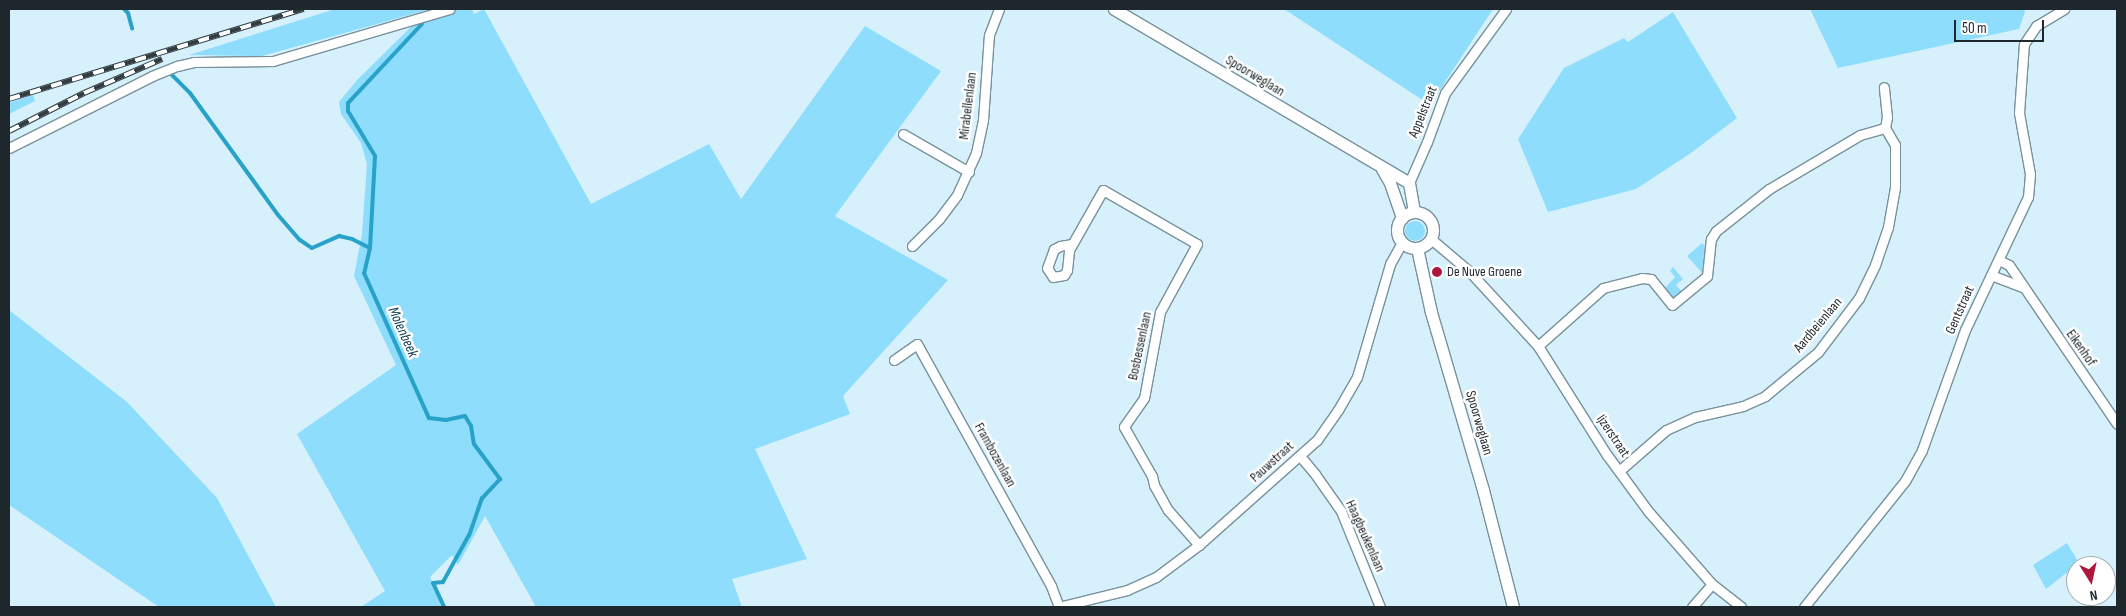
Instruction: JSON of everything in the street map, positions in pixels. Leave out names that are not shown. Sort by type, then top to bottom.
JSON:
[{"type":"street","points":[[9,148],[152,76],[178,66],[194,62],[273,61],[450,9]]},
{"type":"street","name":"Mirabellenlaan","points":[[912,246],[939,219],[957,195],[976,153],[983,120],[989,35],[999,9]]},
{"type":"street","name":"Spoorweglaan","points":[[1114,9],[1409,183]]},
{"type":"street","name":"Appelstraat","points":[[1409,183],[1445,94],[1459,71],[1506,9]]},
{"type":"street","name":"Gentstraat","points":[[1804,607],[1905,481],[1922,450],[1965,330],[2023,211],[2031,186],[2019,113],[2024,44],[2036,26],[2064,9]]},
{"type":"street","name":"Aardbeienlaan","points":[[1620,471],[1666,430],[1695,417],[1743,406],[1765,396],[1818,352],[1858,298],[1875,265],[1888,227],[1895,188],[1895,145],[1885,128],[1887,117],[1884,87]]},
{"type":"street","points":[[1538,346],[1603,288],[1642,278],[1651,279],[1672,304],[1707,276],[1711,239],[1716,232],[1769,189],[1860,135],[1885,128]]},
{"type":"street","points":[[903,134],[969,172]]},
{"type":"street","points":[[1382,168],[1402,218]]},
{"type":"street","points":[[1409,183],[1414,212]]},
{"type":"street","name":"Bosbessenlaan","points":[[1072,244],[1103,190],[1197,244],[1160,312],[1144,398],[1124,428],[1152,476],[1154,486],[1168,510],[1199,545]]},
{"type":"street","points":[[1414,212],[1423,214],[1432,223],[1433,230],[1431,239],[1426,244],[1417,248],[1409,247],[1402,242],[1398,234],[1398,226],[1402,218],[1414,212]]},
{"type":"street","name":"Ijzerstraat","points":[[1431,239],[1470,272],[1538,346],[1648,511],[1712,584],[1741,607]]},
{"type":"street","name":"Pauwstraat","points":[[1059,607],[1106,596],[1134,587],[1156,577],[1199,545],[1317,440],[1356,377],[1390,264],[1402,242]]},
{"type":"street","name":"Spoorweglaan","points":[[1417,248],[1431,312],[1483,490],[1512,607]]},
{"type":"street","name":"Eikenhof","points":[[1999,260],[2009,265],[2022,287],[2117,422]]},
{"type":"street","points":[[1991,276],[2022,287]]},
{"type":"street","name":"Frambozenlaan","points":[[894,360],[917,344],[1051,586],[1059,607]]},
{"type":"street","name":"Haagbeukenlaan","points":[[1300,456],[1316,474],[1341,511],[1380,607]]},
{"type":"street","points":[[1692,607],[1712,584]]},
{"type":"shaded area","points":[[335,9],[431,9],[262,56],[189,55]]},
{"type":"shaded area","points":[[461,9],[472,9],[474,14],[484,9],[591,204],[709,144],[741,199],[865,26],[941,71],[835,216],[948,280],[843,396],[850,414],[755,449],[807,559],[732,579],[742,607],[536,607],[485,516],[458,565],[452,555],[430,577],[444,607],[361,607],[385,591],[297,434],[396,365],[354,276],[362,234],[367,164],[361,143],[341,114],[339,102],[357,80],[416,22]]},
{"type":"shaded area","points":[[1284,9],[1493,9],[1430,105]]},
{"type":"shaded area","points":[[1810,9],[2024,9],[2025,12],[2019,29],[1838,68]]},
{"type":"shaded area","points":[[1673,12],[1737,118],[1691,153],[1636,189],[1548,212],[1518,139],[1564,68],[1624,38],[1628,42]]},
{"type":"shaded area","points":[[33,95],[35,101],[9,114],[9,103]]},
{"type":"shaded area","points":[[1411,221],[1419,221],[1425,227],[1425,235],[1419,241],[1411,241],[1405,235],[1405,227]]},
{"type":"shaded area","points":[[1702,243],[1705,246],[1702,273],[1687,256]]},
{"type":"shaded area","points":[[1673,267],[1683,279],[1676,285],[1682,292],[1671,297],[1665,288],[1675,277],[1670,271]]},
{"type":"shaded area","points":[[9,310],[127,402],[217,498],[276,607],[159,607],[9,505]]},
{"type":"shaded area","points":[[2067,543],[2075,556],[2066,556],[2066,573],[2046,589],[2033,565]]},
{"type":"waterway","points":[[124,9],[128,13],[132,28]]},
{"type":"waterway","name":"Molenbeek","points":[[422,24],[348,103],[348,111],[375,156],[370,248],[364,273],[429,418],[446,420],[465,416],[471,426],[474,444],[500,479],[482,498],[469,535],[443,582],[433,583],[444,607]]},
{"type":"waterway","points":[[171,74],[190,93],[278,215],[300,240],[312,248],[339,236],[352,239],[370,248]]},
{"type":"railway","points":[[9,99],[304,9]]},
{"type":"railway","points":[[9,131],[84,93],[162,59]]},
{"type":"place","name":"De Nuve Groene","points":[[1437,272]]}]
